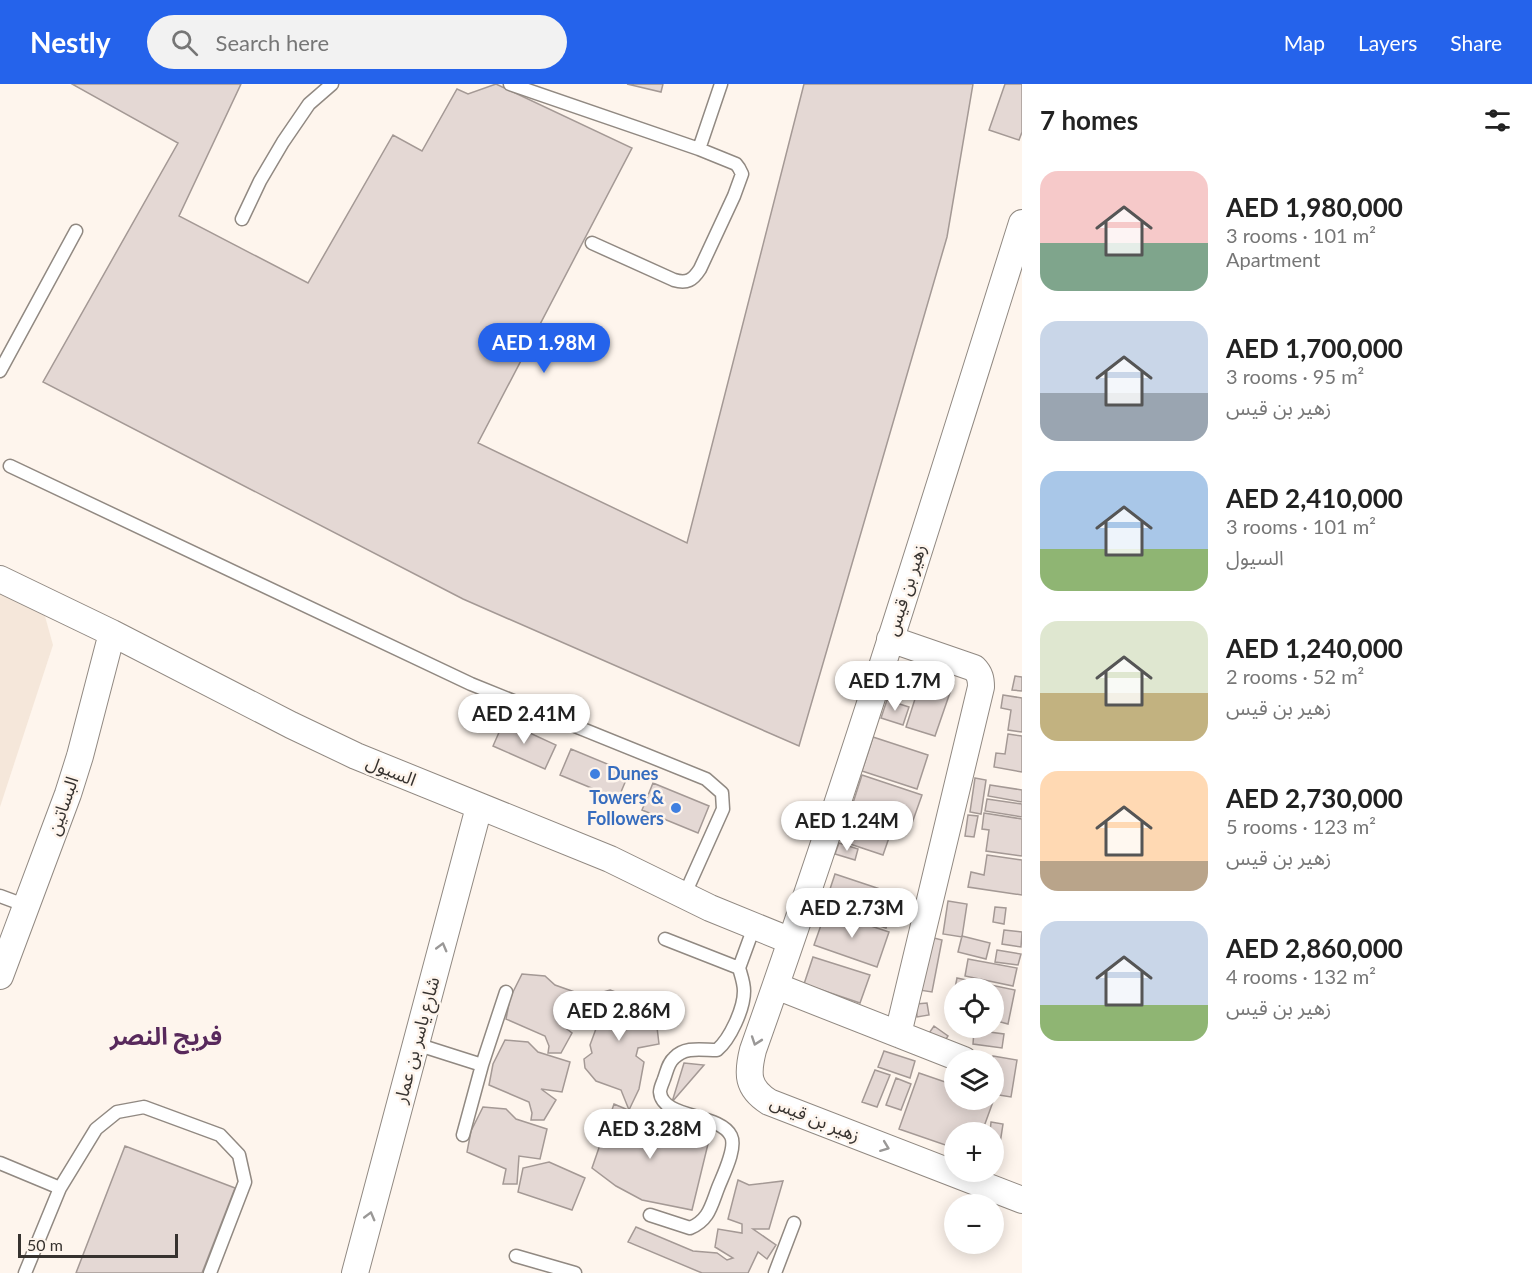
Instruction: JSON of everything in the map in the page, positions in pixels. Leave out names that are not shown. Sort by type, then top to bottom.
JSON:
[{"type":"street","name":"زهير بن قيس","points":[[1022,223],[890,639],[748,1068],[752,1084],[758,1095],[769,1102],[1022,1200]]},
{"type":"street","name":"السيول","points":[[0,579],[340,749],[610,859],[684,896],[791,941]]},
{"type":"street","name":"البساتين","points":[[0,976],[72,784],[112,633]]},
{"type":"street","points":[[890,639],[974,668],[981,680],[898,1034]]},
{"type":"street","name":"شارع ياسر بن عمار","points":[[355,1273],[479,807]]},
{"type":"street","points":[[776,986],[944,1052]]},
{"type":"lane","points":[[242,219],[260,181],[283,142],[309,104],[332,84]]},
{"type":"lane","points":[[510,84],[699,149],[735,164],[742,174],[734,196],[695,277],[689,281],[674,280],[592,243]]},
{"type":"lane","points":[[699,149],[721,84]]},
{"type":"lane","points":[[0,371],[76,231]]},
{"type":"lane","points":[[10,466],[471,684],[706,779],[722,793],[723,809],[684,896]]},
{"type":"lane","points":[[0,896],[27,906]]},
{"type":"lane","points":[[650,1215],[690,1228],[700,1224],[708,1215],[733,1149],[732,1136],[723,1126],[673,1108],[663,1101],[660,1091],[670,1061],[677,1054],[686,1050],[717,1050],[726,1043],[743,1000],[744,988],[739,968],[754,927]]},
{"type":"lane","points":[[665,939],[739,968]]},
{"type":"lane","points":[[463,1135],[482,1065],[506,992]]},
{"type":"lane","points":[[416,1044],[482,1065]]},
{"type":"lane","points":[[26,1273],[60,1188],[96,1129],[117,1112],[144,1107],[220,1135],[239,1155],[245,1182],[210,1273]]},
{"type":"lane","points":[[0,1163],[60,1188]]},
{"type":"lane","points":[[775,1273],[794,1222]]},
{"type":"lane","points":[[516,1256],[575,1273]]},
{"type":"shaded area","points":[[0,590],[43,609],[53,645],[0,807]]},
{"type":"building","points":[[72,84],[241,84],[179,216],[308,283],[393,135],[422,151],[457,89],[468,94],[496,84],[632,148],[478,443],[687,543],[804,84],[973,84],[947,237],[799,746],[463,599],[43,382],[178,143]]},
{"type":"building","points":[[627,84],[663,84],[661,92]]},
{"type":"building","points":[[1005,84],[1022,84],[1022,132],[1019,140],[989,130]]},
{"type":"building","points":[[897,662],[954,681],[935,736],[906,727],[915,699],[888,690]]},
{"type":"building","points":[[1015,676],[1022,677],[1022,691],[1012,690]]},
{"type":"building","points":[[1003,695],[1022,698],[1022,732],[1008,730],[1011,710],[1001,708]]},
{"type":"building","points":[[887,700],[909,707],[903,725],[881,718]]},
{"type":"building","points":[[504,721],[556,745],[545,769],[493,746]]},
{"type":"building","points":[[1008,734],[1022,736],[1022,772],[994,767],[996,753],[1005,754]]},
{"type":"building","points":[[873,737],[928,755],[917,789],[862,771]]},
{"type":"building","name":"Dunes","points":[[571,749],[629,773],[618,799],[560,775]]},
{"type":"building","points":[[862,775],[922,795],[911,826],[852,806]]},
{"type":"building","points":[[975,778],[986,780],[981,814],[970,812]]},
{"type":"building","name":"Towers & Followers","points":[[653,783],[709,806],[698,833],[642,810]]},
{"type":"building","points":[[990,785],[1022,790],[1022,802],[988,796]]},
{"type":"building","points":[[987,799],[1022,804],[1022,817],[985,811]]},
{"type":"building","points":[[984,813],[1022,819],[1022,856],[986,851],[989,830],[982,829]]},
{"type":"building","points":[[968,815],[978,816],[974,837],[965,836]]},
{"type":"building","points":[[852,819],[891,832],[883,855],[844,842]]},
{"type":"building","points":[[839,843],[858,849],[855,860],[835,854]]},
{"type":"building","points":[[987,855],[1022,860],[1022,895],[968,887],[971,872],[984,875]]},
{"type":"building","points":[[835,874],[898,895],[886,928],[824,907]]},
{"type":"building","points":[[948,901],[967,904],[962,937],[943,934]]},
{"type":"building","points":[[995,907],[1006,908],[1004,924],[993,922]]},
{"type":"building","points":[[826,911],[889,932],[877,967],[814,945]]},
{"type":"building","points":[[1004,930],[1022,932],[1021,947],[1002,944]]},
{"type":"building","points":[[962,936],[990,943],[986,959],[958,952]]},
{"type":"building","points":[[930,937],[942,940],[932,992],[919,990]]},
{"type":"building","points":[[997,950],[1021,954],[1018,965],[995,962]]},
{"type":"building","points":[[813,957],[870,975],[860,1003],[804,984]]},
{"type":"building","points":[[968,959],[1017,968],[1013,986],[1004,984],[1004,978],[965,976]]},
{"type":"building","points":[[522,974],[545,976],[555,985],[586,996],[579,1025],[558,1022],[572,1033],[561,1053],[548,1053],[549,1046],[545,1036],[506,1019],[510,998]]},
{"type":"building","points":[[1004,988],[1015,990],[1008,1024],[1004,1023]]},
{"type":"building","points":[[610,990],[645,1003],[643,1012],[656,1019],[659,1044],[638,1048],[636,1056],[644,1062],[639,1089],[629,1110],[621,1090],[596,1081],[585,1068],[584,1059],[592,1053],[590,1045],[597,1026],[582,1026],[596,994]]},
{"type":"building","points":[[927,1003],[929,1015],[917,1017],[916,1004]]},
{"type":"building","points":[[934,1026],[944,1033],[944,1038],[947,1038],[942,1045],[927,1036]]},
{"type":"building","points":[[973,1038],[1003,1038],[1002,1048],[973,1044]]},
{"type":"building","points":[[505,1040],[528,1042],[538,1052],[570,1062],[562,1092],[541,1089],[556,1100],[544,1120],[531,1120],[529,1102],[489,1085],[493,1064]]},
{"type":"building","points":[[884,1051],[915,1061],[910,1078],[878,1067]]},
{"type":"building","points":[[1004,1058],[1017,1060],[1011,1097],[1004,1096]]},
{"type":"building","points":[[684,1063],[704,1065],[672,1102]]},
{"type":"building","points":[[875,1070],[890,1075],[877,1107],[862,1102]]},
{"type":"building","points":[[919,1073],[944,1082],[944,1110],[990,1110],[986,1122],[944,1122],[944,1145],[899,1129]]},
{"type":"building","points":[[896,1078],[911,1084],[901,1110],[886,1105]]},
{"type":"building","points":[[614,1104],[708,1144],[692,1210],[642,1200],[616,1186],[592,1168]]},
{"type":"building","points":[[483,1107],[506,1109],[516,1119],[547,1129],[540,1159],[519,1156],[517,1184],[503,1184],[506,1169],[467,1152],[471,1131]]},
{"type":"building","points":[[125,1146],[235,1188],[202,1273],[76,1273]]},
{"type":"building","points":[[549,1162],[585,1178],[572,1210],[518,1192],[523,1168]]},
{"type":"building","points":[[738,1180],[749,1185],[783,1181],[769,1229],[753,1229],[776,1245],[767,1259],[758,1252],[748,1273],[702,1273],[628,1242],[636,1227],[693,1251],[717,1253],[727,1260],[733,1258],[715,1247],[718,1229],[742,1233],[742,1224],[728,1219]]},
{"type":"place","name":"Dunes","points":[[595,774]]},
{"type":"place","name":"Towers & Followers","points":[[676,808]]},
{"type":"district","name":"فريج النصر","points":[[166,1037]]}]
